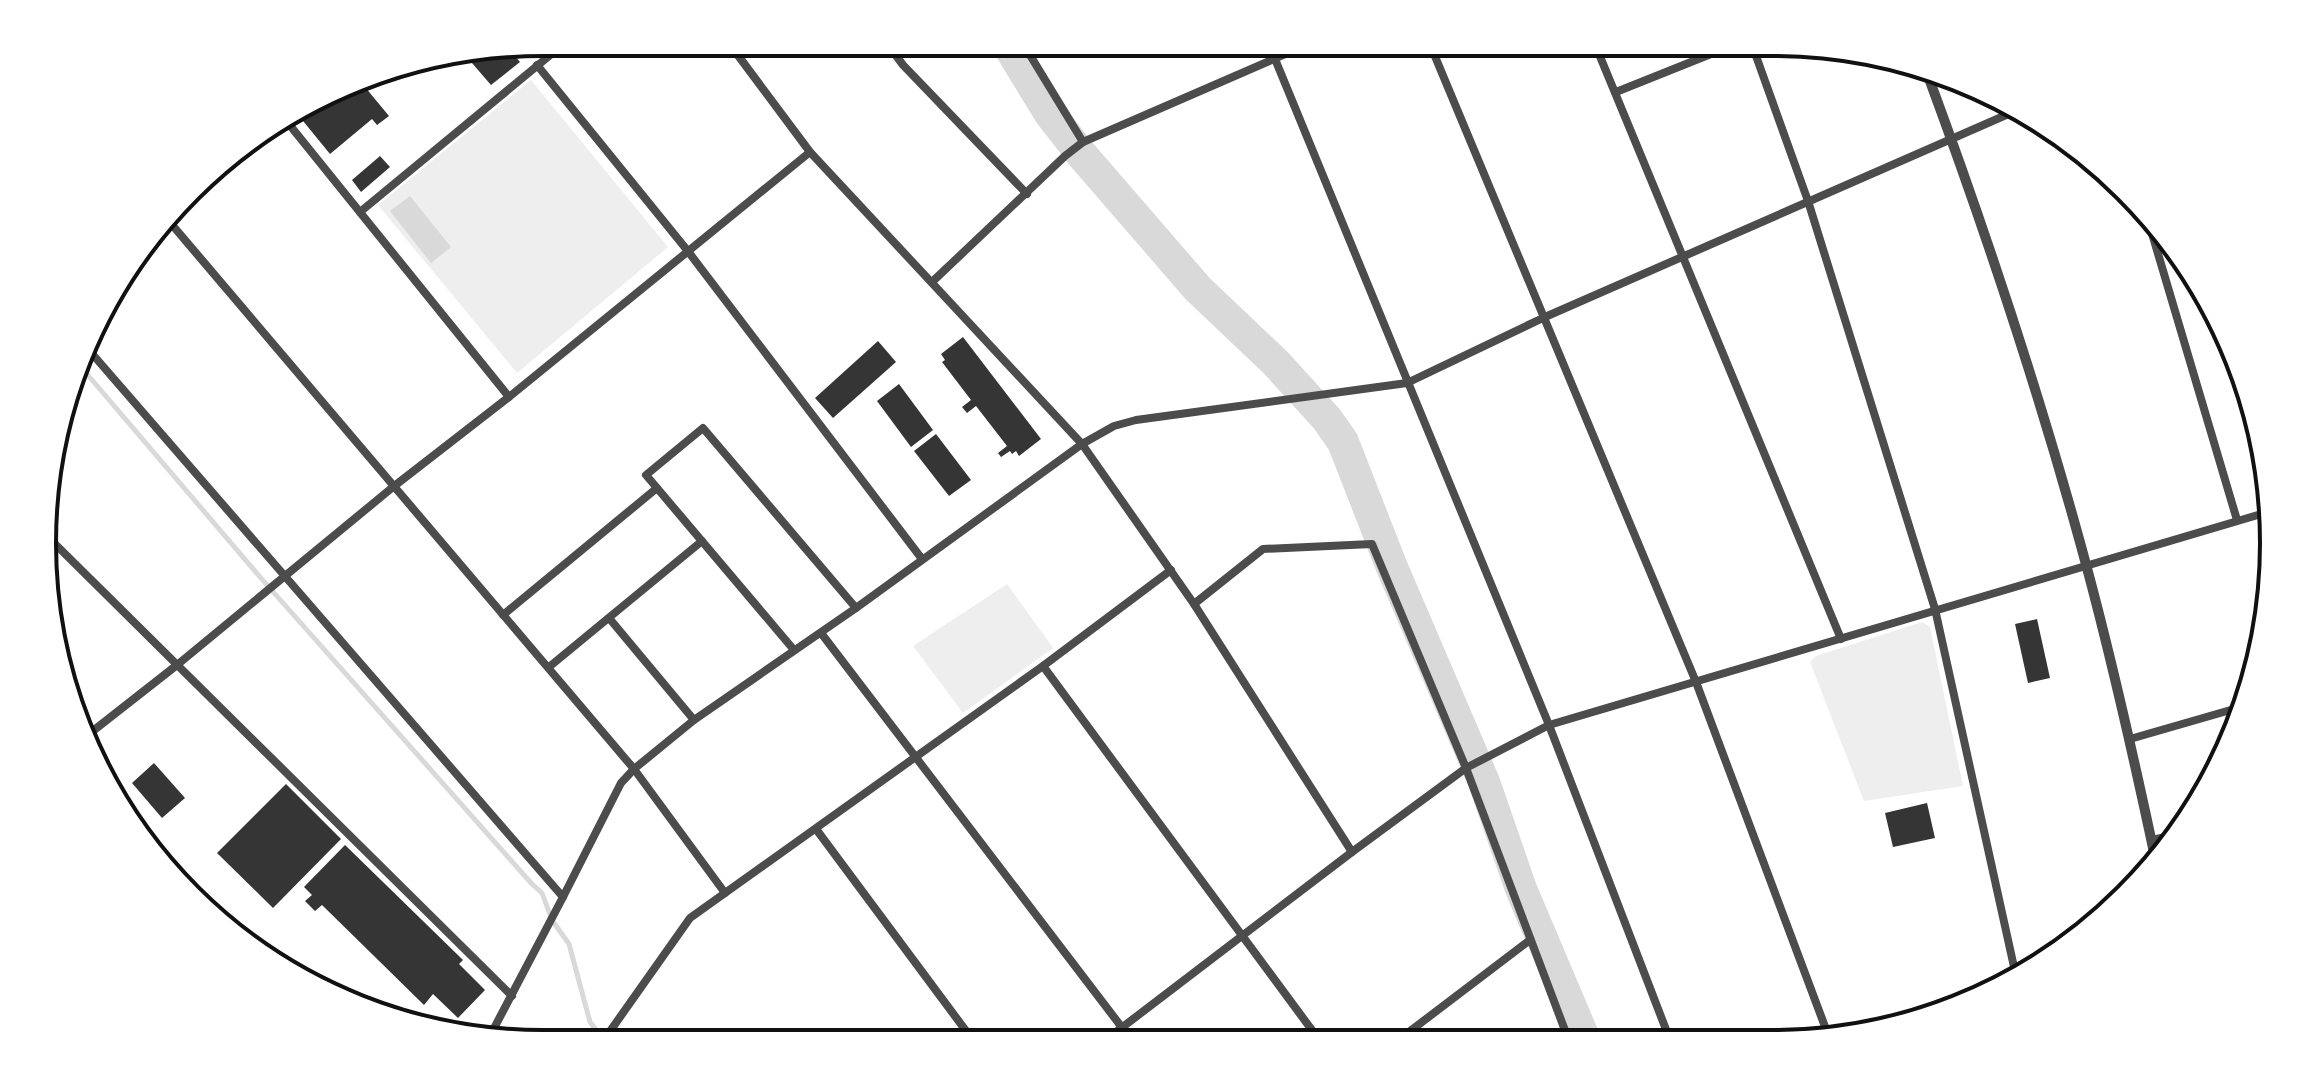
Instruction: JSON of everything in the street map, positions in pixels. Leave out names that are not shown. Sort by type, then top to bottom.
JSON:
[{"type":"street","points":[[360,212],[548,56]]},
{"type":"street","points":[[738,56],[810,152],[1082,444],[1194,604],[1352,852]]},
{"type":"street","points":[[896,56],[1027,194]]},
{"type":"street","points":[[1031,56],[1083,142]]},
{"type":"street","points":[[932,282],[1083,142],[1282,56]]},
{"type":"street","points":[[1435,56],[1696,682],[1825,1027]]},
{"type":"street","points":[[1600,56],[1841,639]]},
{"type":"street","points":[[1616,92],[1706,56]]},
{"type":"street","points":[[1756,56],[1808,201],[1935,609],[2014,966]]},
{"type":"street","points":[[1275,59],[1549,725],[1666,1030]]},
{"type":"street","points":[[537,65],[687,250],[922,559]]},
{"type":"street","points":[[1930,82],[2025,360],[2087,567],[2153,846]]},
{"type":"street","points":[[495,1027],[621,783],[634,769],[694,720],[821,633],[1082,444],[1114,426],[1136,420],[1407,383],[1545,317],[2006,115]]},
{"type":"street","points":[[291,126],[509,397]]},
{"type":"street","points":[[94,730],[810,152]]},
{"type":"street","points":[[173,226],[634,769],[725,893]]},
{"type":"street","points":[[2154,241],[2237,520]]},
{"type":"street","points":[[94,356],[563,897]]},
{"type":"street","points":[[794,650],[646,475],[703,428],[856,608]]},
{"type":"street","points":[[503,615],[657,488]]},
{"type":"street","points":[[1119,1030],[1466,768],[1549,725],[2259,514]]},
{"type":"street","points":[[549,667],[702,541]]},
{"type":"street","points":[[1194,604],[1263,549],[1372,544],[1466,768],[1565,1030]]},
{"type":"street","points":[[56,545],[512,996]]},
{"type":"street","points":[[611,1030],[690,918],[1043,666],[1171,570]]},
{"type":"street","points":[[609,618],[694,720]]},
{"type":"street","points":[[821,633],[1122,1028]]},
{"type":"street","points":[[1043,666],[1312,1030]]},
{"type":"street","points":[[2130,739],[2230,710]]},
{"type":"street","points":[[816,829],[965,1030]]},
{"type":"street","points":[[2152,840],[2160,838]]},
{"type":"street","points":[[1411,1030],[1530,940]]},
{"type":"shaded area","points":[[531,80],[668,247],[517,373],[378,205]]},
{"type":"shaded area","points":[[410,196],[451,247],[431,263],[390,211]]},
{"type":"shaded area","points":[[1007,584],[1053,648],[963,713],[913,646]]},
{"type":"shaded area","points":[[1922,622],[1930,627],[1963,786],[1864,801],[1810,662],[1816,656]]},
{"type":"building","points":[[516,57],[520,62],[491,85],[471,61]]},
{"type":"building","points":[[367,89],[389,116],[377,125],[372,119],[330,154],[302,120]]},
{"type":"building","points":[[380,156],[390,167],[361,192],[352,180]]},
{"type":"building","points":[[963,337],[1041,439],[1019,456],[1016,451],[1012,454],[1010,451],[1001,457],[998,453],[1007,446],[976,406],[967,413],[962,407],[971,400],[942,362],[945,360],[941,354]]},
{"type":"building","points":[[878,341],[896,362],[833,418],[815,398]]},
{"type":"building","points":[[899,384],[933,430],[911,447],[877,401]]},
{"type":"building","points":[[936,434],[971,480],[949,496],[914,451]]},
{"type":"building","points":[[2037,619],[2050,678],[2028,683],[2015,624]]},
{"type":"building","points":[[154,763],[185,798],[162,818],[132,783]]},
{"type":"building","points":[[286,784],[341,839],[273,908],[217,853]]},
{"type":"building","points":[[1927,803],[1935,838],[1893,847],[1885,813]]},
{"type":"building","points":[[345,845],[463,960],[459,964],[485,990],[458,1018],[433,994],[424,1005],[322,905],[315,911],[305,901],[312,895],[304,887]]},
{"type":"waterway","points":[[1015,56],[1050,114],[1082,155],[1198,289],[1276,363],[1327,419],[1343,442],[1391,565],[1484,782],[1521,889],[1581,1030]]},
{"type":"waterway","points":[[87,374],[260,577],[542,893],[552,920],[569,944],[590,1022],[596,1030]]}]
